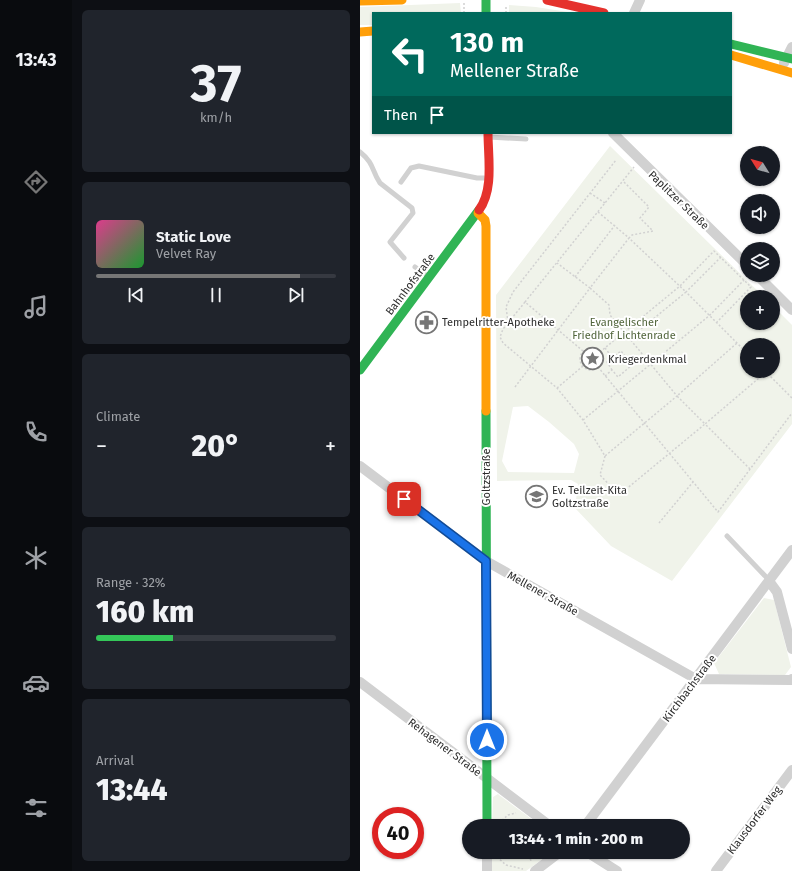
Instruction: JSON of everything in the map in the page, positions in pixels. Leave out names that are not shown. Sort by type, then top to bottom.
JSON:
[{"type":"street","points":[[360,1],[402,0]]},
{"type":"street","points":[[486,0],[486,12]]},
{"type":"street","points":[[547,0],[600,12]]},
{"type":"street","points":[[634,12],[640,0]]},
{"type":"street","points":[[360,32],[372,31]]},
{"type":"street","points":[[732,44],[789,58]]},
{"type":"street","points":[[732,55],[787,72],[792,47]]},
{"type":"street","name":"Paplitzer Straße","points":[[614,134],[740,258]]},
{"type":"street","points":[[478,213],[488,196],[488,135]]},
{"type":"street","name":"Goltzstraße","points":[[478,213],[485,220],[486,230],[487,779],[491,819]]},
{"type":"street","name":"Bahnhofstraße","points":[[360,370],[478,213]]},
{"type":"street","points":[[764,282],[792,310]]},
{"type":"street","name":"Mellener Straße","points":[[360,466],[486,561],[696,679]]},
{"type":"street","name":"Kirchbachstraße","points":[[590,819],[792,550]]},
{"type":"street","points":[[769,581],[777,592],[792,649]]},
{"type":"street","points":[[696,679],[792,679]]},
{"type":"street","name":"Rehagener Straße","points":[[360,682],[541,819]]},
{"type":"street","name":"Klausdorfer Weg","points":[[716,871],[792,770]]},
{"type":"street","points":[[487,871],[491,859]]},
{"type":"street","points":[[534,866],[547,859]]},
{"type":"street","points":[[598,859],[617,871]]},
{"type":"lane","points":[[488,135],[526,139]]},
{"type":"lane","points":[[360,152],[373,165],[376,178],[380,183],[412,208],[413,213],[390,242],[404,258]]},
{"type":"lane","points":[[401,182],[411,168],[419,166],[477,178],[488,178]]},
{"type":"lane","points":[[415,267],[430,278]]},
{"type":"lane","points":[[727,536],[769,581]]},
{"type":"path","points":[[464,3],[464,12]]},
{"type":"path","points":[[506,5],[506,12]]},
{"type":"path","points":[[508,322],[506,313],[509,298],[616,160]]},
{"type":"path","points":[[606,456],[583,420],[557,388],[503,343],[500,337],[508,322],[639,160]]},
{"type":"path","points":[[515,387],[629,238],[632,235],[653,231],[640,218],[649,207],[623,181]]},
{"type":"path","points":[[590,193],[605,203]]},
{"type":"path","points":[[598,212],[629,238],[738,343],[606,456],[600,475],[619,495],[759,378]]},
{"type":"path","points":[[575,276],[614,225]]},
{"type":"path","points":[[600,352],[680,286],[714,251],[740,276]]},
{"type":"path","points":[[630,338],[686,292],[720,257]]},
{"type":"path","points":[[557,263],[590,288],[609,305],[610,315],[677,396],[750,469]]},
{"type":"path","points":[[583,420],[710,315],[742,282]]},
{"type":"path","points":[[717,322],[751,287],[746,282]]},
{"type":"path","points":[[525,302],[583,351]]},
{"type":"path","points":[[583,351],[592,348],[600,352]]},
{"type":"path","points":[[605,348],[612,357]]},
{"type":"path","points":[[583,351],[580,360],[583,366],[588,369],[598,367],[602,362],[600,352]]},
{"type":"path","points":[[621,351],[632,365],[618,377],[612,370],[606,362],[621,351]]},
{"type":"path","points":[[557,388],[583,366]]},
{"type":"path","points":[[598,367],[718,512],[792,413]]},
{"type":"path","points":[[604,376],[612,370]]},
{"type":"path","points":[[772,378],[792,398]]},
{"type":"path","points":[[659,524],[693,482]]},
{"type":"path","points":[[502,819],[517,812]]},
{"type":"path","points":[[498,859],[510,867],[523,869]]},
{"type":"green space","points":[[460,3],[461,12],[372,12],[372,25],[360,25],[360,7]]},
{"type":"green space","points":[[509,5],[536,7],[568,12],[509,12]]},
{"type":"green space","name":"Evangelischer Friedhof Lichtenrade","points":[[610,146],[740,273],[740,282],[749,282],[757,290],[740,290],[740,330],[780,330],[780,313],[792,325],[792,424],[672,581],[611,546],[575,508],[578,484],[571,480],[497,481],[496,295]],"holes":[[[528,406],[574,444],[579,454],[574,473],[508,472],[502,461],[513,407]]]},
{"type":"green space","points":[[764,598],[774,600],[791,667],[785,675],[719,674],[714,663]]},
{"type":"green space","points":[[498,794],[532,819],[492,819],[493,797]]},
{"type":"green space","points":[[492,859],[542,859],[526,871],[492,871]]},
{"type":"traffic: fast","points":[[486,0],[486,12]]},
{"type":"traffic: fast","points":[[732,44],[792,59]]},
{"type":"traffic: fast","points":[[360,370],[479,210]]},
{"type":"traffic: fast","points":[[486,411],[487,819]]},
{"type":"traffic: slow","points":[[360,1],[402,0]]},
{"type":"traffic: slow","points":[[360,32],[372,31]]},
{"type":"traffic: slow","points":[[732,55],[792,73]]},
{"type":"traffic: slow","points":[[478,213],[485,220],[486,226],[486,411]]},
{"type":"traffic: jam","points":[[547,0],[600,12]]},
{"type":"traffic: jam","points":[[479,210],[487,193],[489,173],[488,134]]},
{"type":"place","name":"Tempelritter-Apotheke","points":[[427,322]]},
{"type":"place","name":"Kriegerdenkmal","points":[[592,359]]},
{"type":"place","name":"Ev. Teilzeit-Kita Goltzstraße","points":[[537,496]]},
{"type":"route","points":[[404,499],[486,561],[487,740]]}]
